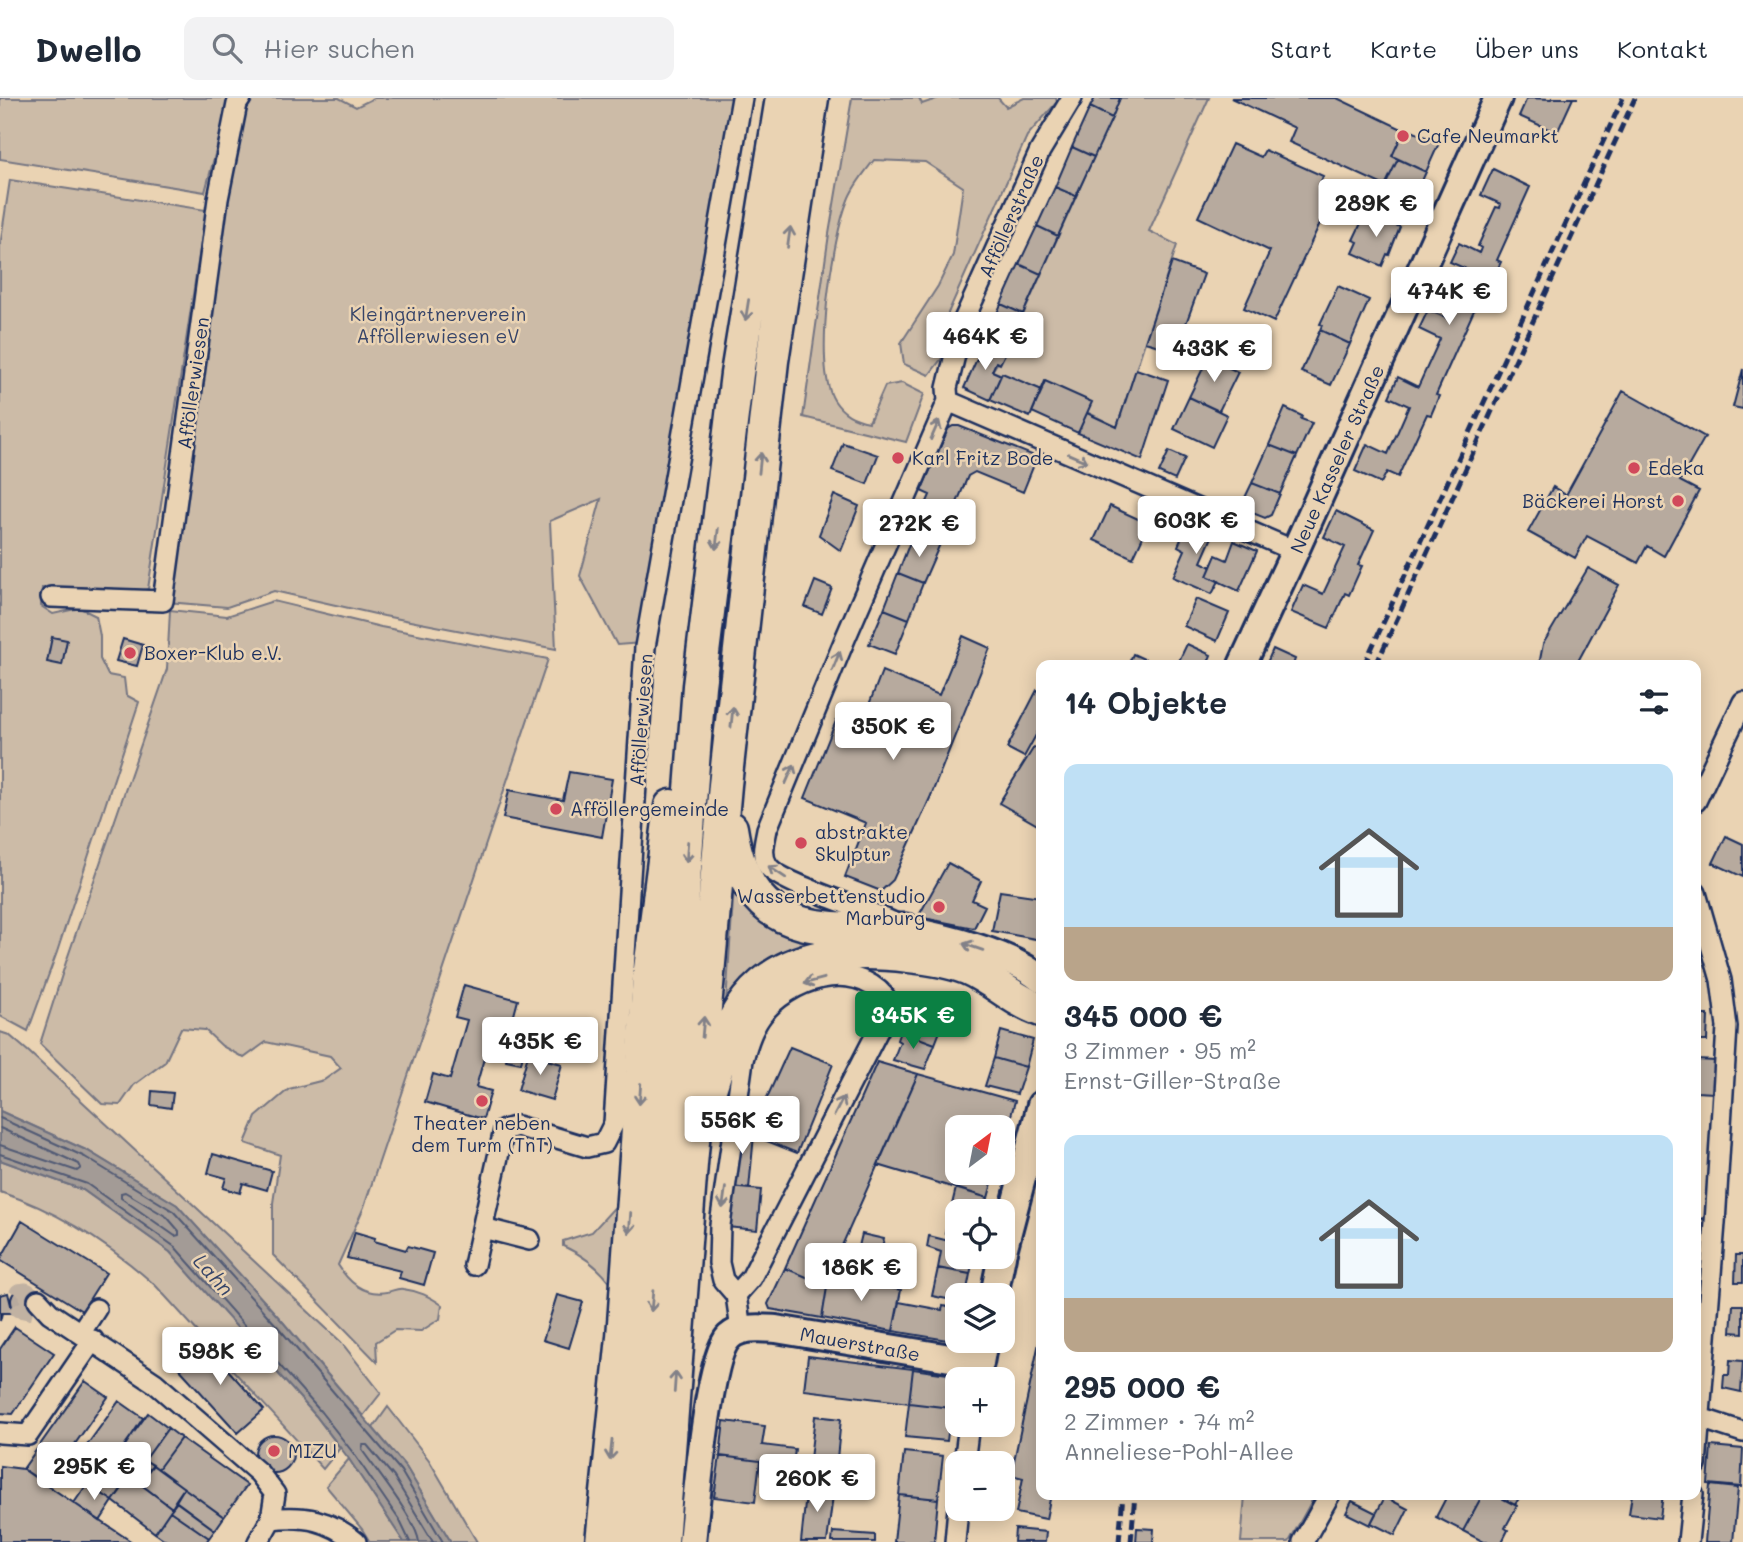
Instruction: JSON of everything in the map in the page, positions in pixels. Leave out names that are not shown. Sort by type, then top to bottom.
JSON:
[{"type":"highway","points":[[662,1542],[682,1156],[699,686],[737,374],[782,98]]},
{"type":"highway","points":[[633,1542],[682,1156],[772,361],[812,98]]},
{"type":"highway","points":[[602,1542],[622,1337],[649,977],[679,742],[699,686]]},
{"type":"highway","points":[[725,785],[735,853],[742,874],[766,907],[805,924],[906,930]]},
{"type":"highway","points":[[682,1156],[733,1023],[746,1001],[759,988],[793,965],[820,956],[841,953],[885,953],[949,962],[988,979],[1036,993]]},
{"type":"main road","name":"Neue Kasseler Straße","points":[[1244,660],[1498,98]]},
{"type":"main road","points":[[906,930],[954,940],[996,955],[1036,991]]},
{"type":"main road","points":[[1015,1205],[1036,1124]]},
{"type":"main road","name":"Mauerstraße","points":[[741,1330],[776,1329],[980,1361]]},
{"type":"main road","points":[[692,1542],[710,1392],[723,1344],[741,1330]]},
{"type":"street","name":"Afföllerwiesen","points":[[51,597],[163,601],[218,199],[237,104],[241,98]]},
{"type":"street","name":"Afföllerwiesen","points":[[474,1265],[505,1130],[517,1126],[587,1147],[604,1143],[614,1123],[645,647],[742,98]]},
{"type":"street","name":"Afföllerstraße","points":[[906,930],[880,915],[809,888],[772,870],[765,861],[764,846],[773,813],[948,401],[947,388],[963,322],[1040,151],[1072,98]]},
{"type":"street","points":[[948,401],[1295,551]]},
{"type":"street","points":[[1701,790],[1743,702]]},
{"type":"street","points":[[1701,910],[1735,1028],[1701,1407]]},
{"type":"street","points":[[736,1295],[751,1278],[885,1017],[885,997],[871,984],[857,977],[837,976],[798,986],[779,997],[762,1015],[750,1035],[743,1060],[720,1225],[719,1263],[723,1280],[736,1295],[741,1330]]},
{"type":"street","points":[[483,1228],[530,1240]]},
{"type":"street","points":[[40,1308],[87,1336],[155,1383],[259,1473],[275,1494],[271,1519],[258,1542]]},
{"type":"street","points":[[0,1433],[28,1435],[87,1336],[96,1308]]},
{"type":"street","points":[[1701,1418],[1743,1432]]},
{"type":"street","points":[[1303,1542],[1327,1500]]},
{"type":"street","points":[[1688,1542],[1692,1500]]},
{"type":"street","points":[[271,1519],[294,1516],[312,1519],[344,1532],[356,1542]]},
{"type":"street","points":[[955,1542],[957,1521]]},
{"type":"green space","points":[[0,98],[230,98],[205,192],[0,159]]},
{"type":"green space","name":"Kleingärtnerverein Afföllerwiesen eV","points":[[247,98],[339,98],[356,107],[374,98],[735,98],[642,643],[617,645],[580,576],[601,499],[550,521],[556,649],[384,616],[274,591],[227,607],[167,602],[223,203]]},
{"type":"green space","points":[[852,98],[919,98],[922,104],[939,98],[998,98],[1006,107],[1024,98],[1056,98],[1057,102],[1027,136],[948,313],[942,358],[929,375],[904,364],[901,343],[938,286],[953,255],[963,187],[925,162],[874,160],[850,195],[836,242],[827,302],[825,360],[828,383],[834,400],[841,409],[869,422],[885,386],[902,383],[924,394],[906,442],[803,417]]},
{"type":"green space","points":[[1120,98],[1209,98],[1149,231],[1177,245],[1117,427],[1042,390],[992,371],[1013,343],[1021,326],[1019,324]]},
{"type":"green space","points":[[10,180],[206,210],[148,589],[133,593],[42,588],[41,606],[53,614],[80,608],[96,616],[100,636],[100,659],[108,675],[124,678],[126,695],[139,702],[57,952],[28,1031],[0,1016],[0,246]]},
{"type":"green space","points":[[273,601],[381,627],[548,659],[364,1207],[338,1265],[352,1283],[364,1290],[379,1293],[409,1290],[424,1294],[442,1305],[440,1319],[421,1331],[395,1330],[376,1342],[377,1362],[273,1255],[273,1203],[280,1155],[245,1143],[256,1117],[289,1089],[324,1080],[341,1068],[330,1056],[266,1042],[244,1058],[222,1046],[205,1030],[181,1028],[165,1062],[134,1085],[120,1105],[102,1104],[40,1044],[167,669],[170,610],[227,616]]},
{"type":"green space","points":[[734,886],[871,939],[725,1018]]},
{"type":"green space","points":[[0,1032],[9,1035],[29,1052],[341,1342],[381,1393],[363,1416],[177,1205],[88,1151],[0,1111]]},
{"type":"green space","points":[[0,1160],[83,1190],[170,1252],[316,1416],[340,1448],[323,1469],[156,1286],[82,1230],[43,1209],[0,1192]]},
{"type":"green space","points":[[622,1199],[615,1290],[599,1269],[563,1246],[563,1241],[592,1232]]},
{"type":"green space","points":[[388,1407],[429,1460],[477,1542],[451,1542],[406,1467],[373,1428]]},
{"type":"green space","points":[[349,1459],[404,1542],[370,1542],[326,1486]]},
{"type":"green space","points":[[1244,1500],[1312,1500],[1289,1542],[1241,1542]]},
{"type":"water","name":"Lahn","points":[[0,1111],[88,1151],[177,1205],[282,1321],[406,1467],[451,1542],[404,1542],[349,1459],[316,1416],[170,1252],[83,1190],[0,1160]]},
{"type":"building","points":[[1095,98],[1120,98],[1112,118],[1090,107]]},
{"type":"building","points":[[1231,98],[1337,98],[1404,130],[1392,156],[1398,159],[1385,186],[1289,142],[1295,128]]},
{"type":"building","points":[[1527,98],[1573,98],[1557,133],[1519,116]]},
{"type":"building","points":[[1090,107],[1112,118],[1094,157],[1072,147]]},
{"type":"building","points":[[1405,128],[1439,143],[1426,172],[1392,156]]},
{"type":"building","points":[[1232,144],[1261,157],[1265,150],[1323,176],[1320,184],[1335,191],[1274,322],[1244,308],[1270,251],[1198,217]]},
{"type":"building","points":[[1072,147],[1094,157],[1076,196],[1055,187]]},
{"type":"building","points":[[1398,159],[1426,172],[1406,216],[1377,202]]},
{"type":"building","points":[[1493,169],[1530,187],[1497,260],[1501,262],[1492,281],[1488,279],[1436,395],[1439,396],[1431,415],[1427,414],[1398,477],[1387,472],[1381,483],[1355,471],[1367,444],[1388,454],[1409,406],[1389,397],[1398,377],[1418,387],[1440,339],[1419,329],[1428,310],[1449,319],[1453,310],[1449,308],[1458,289],[1461,291],[1464,286],[1460,284],[1466,272],[1470,274],[1471,271],[1450,262],[1459,243],[1479,253],[1481,248],[1478,246],[1496,207],[1500,208],[1501,204],[1481,195]]},
{"type":"building","points":[[1055,187],[1076,196],[1058,236],[1037,226]]},
{"type":"building","points":[[1372,214],[1400,227],[1382,266],[1353,253],[1358,242],[1353,240],[1362,221],[1367,223]]},
{"type":"building","points":[[1037,226],[1058,236],[1041,274],[1019,264]]},
{"type":"building","points":[[1172,262],[1204,274],[1176,351],[1145,342]]},
{"type":"building","points":[[1019,264],[1041,274],[1023,314],[1001,304]]},
{"type":"building","points":[[1338,286],[1369,300],[1350,344],[1320,330],[1320,324]]},
{"type":"building","points":[[1001,304],[1023,314],[1013,344],[1011,343],[1006,352],[984,343]]},
{"type":"building","points":[[1320,330],[1350,344],[1331,385],[1301,372]]},
{"type":"building","points":[[984,343],[1006,352],[1000,364],[996,362],[992,371],[1001,375],[990,400],[964,388]]},
{"type":"building","points":[[1208,358],[1238,372],[1219,411],[1189,397]]},
{"type":"building","points":[[1136,369],[1168,380],[1142,460],[1078,433],[1087,413],[1117,427]]},
{"type":"building","points":[[1743,369],[1743,409],[1733,407]]},
{"type":"building","points":[[1002,373],[1042,390],[1030,417],[990,400]]},
{"type":"building","points":[[1045,381],[1092,402],[1078,433],[1032,412]]},
{"type":"building","name":"Edeka","points":[[1623,391],[1705,437],[1680,481],[1699,491],[1664,556],[1647,546],[1638,563],[1587,536],[1575,558],[1528,532],[1553,487],[1566,495]]},
{"type":"building","points":[[1189,397],[1227,415],[1212,447],[1174,429]]},
{"type":"building","points":[[1285,408],[1312,423],[1297,456],[1269,445]]},
{"type":"building","points":[[953,426],[1037,457],[1023,492],[975,472],[968,476],[940,544],[912,537],[930,495],[921,491],[948,429]]},
{"type":"building","points":[[843,443],[878,455],[867,484],[832,471]]},
{"type":"building","points":[[1269,445],[1297,456],[1280,494],[1252,483]]},
{"type":"building","points":[[1169,451],[1185,458],[1175,480],[1159,473]]},
{"type":"building","points":[[1252,483],[1280,494],[1271,515],[1265,518],[1240,508]]},
{"type":"building","points":[[834,495],[859,506],[841,551],[819,535]]},
{"type":"building","points":[[1110,506],[1149,524],[1133,558],[1094,540]]},
{"type":"building","points":[[1336,511],[1374,530],[1358,565],[1362,566],[1349,595],[1345,593],[1329,628],[1291,612],[1303,585],[1323,594],[1345,547],[1324,537]]},
{"type":"building","points":[[1191,516],[1216,528],[1201,562],[1211,567],[1207,576],[1219,581],[1212,594],[1173,577],[1185,550],[1178,546]]},
{"type":"building","points":[[912,537],[940,544],[923,583],[898,573]]},
{"type":"building","points":[[1234,541],[1257,551],[1239,591],[1207,576],[1216,555],[1227,560]]},
{"type":"building","points":[[1588,568],[1619,585],[1579,660],[1540,660],[1543,644]]},
{"type":"building","points":[[898,573],[923,583],[909,619],[884,609]]},
{"type":"building","points":[[815,581],[832,588],[822,614],[805,607]]},
{"type":"building","points":[[1196,599],[1229,613],[1217,641],[1184,626]]},
{"type":"building","points":[[884,609],[909,619],[895,654],[869,644]]},
{"type":"building","points":[[963,636],[990,648],[930,798],[893,880],[881,891],[845,877],[866,823],[805,798],[842,706],[865,715],[882,671],[939,695]]},
{"type":"building","points":[[52,637],[67,640],[62,665],[47,662]]},
{"type":"building","name":"Boxer-Klub e.V.","points":[[123,639],[143,645],[137,666],[116,661]]},
{"type":"building","points":[[1187,644],[1211,655],[1209,660],[1179,660]]},
{"type":"building","points":[[1273,649],[1295,659],[1295,660],[1268,660]]},
{"type":"building","points":[[1133,654],[1146,660],[1130,660]]},
{"type":"building","points":[[1036,692],[1036,735],[1024,757],[1007,748]]},
{"type":"building","points":[[1034,747],[1036,748],[1036,824],[999,803]]},
{"type":"building","name":"Afföllergemeinde","points":[[569,772],[612,779],[602,837],[503,818],[509,790],[563,800]]},
{"type":"building","points":[[1726,836],[1743,844],[1743,877],[1713,863]]},
{"type":"building","points":[[948,863],[981,881],[972,900],[985,906],[974,928],[918,917]]},
{"type":"building","points":[[1000,891],[1036,896],[1036,939],[992,931]]},
{"type":"building","points":[[464,985],[518,1000],[510,1030],[493,1026],[476,1087],[491,1091],[483,1119],[425,1102],[433,1074],[450,1079],[467,1020],[455,1017]]},
{"type":"building","points":[[914,1007],[946,1016],[935,1044],[900,1031],[902,1023],[907,1025]]},
{"type":"building","points":[[1701,1015],[1708,1015],[1707,1041],[1701,1041]]},
{"type":"building","points":[[900,1031],[935,1044],[925,1069],[893,1060],[900,1042],[897,1040]]},
{"type":"building","points":[[1001,1031],[1033,1040],[1026,1067],[994,1058]]},
{"type":"building","points":[[790,1047],[833,1064],[797,1153],[754,1136],[755,1124]]},
{"type":"building","points":[[508,1050],[523,1054],[521,1063],[506,1060]]},
{"type":"building","points":[[528,1055],[562,1064],[552,1100],[518,1090]]},
{"type":"building","points":[[994,1058],[1026,1067],[1017,1094],[985,1086]]},
{"type":"building","points":[[1701,1060],[1716,1061],[1714,1093],[1701,1092]]},
{"type":"building","points":[[877,1062],[918,1074],[829,1275],[819,1274],[816,1281],[785,1268]]},
{"type":"building","points":[[918,1074],[1015,1101],[1011,1115],[945,1115],[945,1185],[992,1185],[988,1198],[878,1165]]},
{"type":"building","points":[[152,1091],[173,1093],[171,1108],[151,1105]]},
{"type":"building","points":[[736,1122],[755,1124],[749,1189],[730,1187]]},
{"type":"building","points":[[213,1154],[272,1171],[267,1190],[243,1183],[240,1193],[223,1188],[226,1178],[208,1173]]},
{"type":"building","points":[[730,1187],[761,1190],[757,1230],[727,1227]]},
{"type":"building","points":[[956,1188],[988,1198],[988,1199],[953,1199]]},
{"type":"building","points":[[1701,1218],[1706,1219],[1701,1256]]},
{"type":"building","points":[[22,1221],[106,1273],[82,1311],[0,1260]]},
{"type":"building","points":[[355,1232],[375,1238],[374,1241],[406,1250],[408,1246],[433,1253],[424,1285],[399,1278],[401,1271],[347,1258]]},
{"type":"building","points":[[862,1234],[884,1239],[873,1285],[829,1275],[835,1262],[855,1263]]},
{"type":"building","points":[[929,1236],[945,1240],[945,1269],[971,1269],[970,1274],[938,1268],[941,1252],[927,1247]]},
{"type":"building","points":[[1736,1255],[1743,1255],[1743,1282],[1735,1282]]},
{"type":"building","points":[[785,1268],[816,1281],[819,1274],[829,1275],[822,1318],[770,1309],[768,1304]]},
{"type":"building","points":[[938,1268],[970,1274],[968,1283],[945,1283],[945,1299],[932,1296]]},
{"type":"building","points":[[829,1275],[901,1290],[893,1331],[822,1318]]},
{"type":"building","points":[[24,1288],[33,1292],[37,1301],[33,1310],[24,1314],[15,1310],[11,1301],[15,1292]]},
{"type":"building","points":[[8,1293],[13,1313],[2,1313],[0,1321],[0,1295]]},
{"type":"building","points":[[557,1295],[583,1302],[569,1348],[543,1340]]},
{"type":"building","points":[[899,1302],[942,1310],[945,1306],[945,1340],[893,1331]]},
{"type":"building","points":[[1733,1305],[1743,1305],[1743,1333],[1731,1332]]},
{"type":"building","points":[[15,1327],[54,1353],[13,1414],[0,1413],[0,1349]]},
{"type":"building","points":[[202,1341],[264,1410],[238,1433],[176,1365]]},
{"type":"building","points":[[808,1356],[913,1369],[909,1403],[804,1390]]},
{"type":"building","points":[[1036,1357],[1036,1500],[1050,1500],[1046,1519],[1016,1513],[1023,1478],[1015,1476],[1015,1456]]},
{"type":"building","points":[[1730,1360],[1743,1361],[1741,1392],[1723,1388],[1724,1375],[1729,1375]]},
{"type":"building","points":[[913,1369],[945,1374],[945,1407],[909,1403]]},
{"type":"building","points":[[85,1381],[108,1397],[46,1485],[23,1469]]},
{"type":"building","points":[[119,1401],[143,1418],[96,1490],[69,1470]]},
{"type":"building","points":[[909,1403],[945,1407],[947,1441],[905,1437]]},
{"type":"building","points":[[148,1413],[168,1428],[129,1479],[112,1467],[116,1461],[114,1460]]},
{"type":"building","points":[[815,1416],[841,1419],[834,1488],[807,1485]]},
{"type":"building","points":[[724,1421],[765,1426],[762,1445],[795,1449],[793,1465],[720,1456]]},
{"type":"building","points":[[168,1428],[181,1438],[158,1469],[145,1460]]},
{"type":"building","name":"MIZU","points":[[274,1435],[287,1441],[293,1454],[287,1467],[274,1473],[261,1467],[255,1454],[261,1441]]},
{"type":"building","points":[[181,1438],[247,1485],[224,1517],[158,1469]]},
{"type":"building","points":[[1711,1446],[1743,1449],[1741,1487],[1708,1484]]},
{"type":"building","points":[[904,1452],[943,1456],[938,1499],[899,1495]]},
{"type":"building","points":[[720,1456],[760,1461],[755,1502],[714,1497]]},
{"type":"building","points":[[145,1460],[153,1465],[139,1483],[130,1476],[132,1473],[134,1475]]},
{"type":"building","points":[[153,1465],[184,1488],[172,1508],[139,1483]]},
{"type":"building","points":[[0,1466],[23,1469],[132,1542],[0,1542]]},
{"type":"building","points":[[112,1467],[129,1479],[113,1501],[96,1490]]},
{"type":"building","points":[[130,1476],[172,1508],[155,1533],[113,1501]]},
{"type":"building","points":[[87,1484],[113,1501],[100,1521],[74,1503]]},
{"type":"building","points":[[807,1485],[834,1488],[827,1542],[801,1542]]},
{"type":"building","points":[[1710,1485],[1738,1488],[1733,1542],[1705,1542]]},
{"type":"building","points":[[184,1488],[224,1517],[215,1530],[175,1501]]},
{"type":"building","points":[[899,1495],[938,1499],[934,1542],[894,1542]]},
{"type":"building","points":[[1383,1500],[1391,1500],[1408,1509],[1395,1535],[1371,1523]]},
{"type":"building","points":[[1445,1500],[1480,1500],[1463,1531],[1436,1517]]},
{"type":"building","points":[[1480,1500],[1506,1500],[1517,1506],[1505,1528],[1508,1530],[1502,1542],[1484,1542],[1463,1531]]},
{"type":"building","points":[[1505,1500],[1518,1500],[1515,1505]]},
{"type":"building","points":[[1631,1500],[1662,1500],[1660,1518],[1629,1514]]},
{"type":"building","points":[[1352,1501],[1376,1513],[1370,1525],[1346,1513]]},
{"type":"building","points":[[177,1502],[215,1530],[209,1538],[170,1511]]},
{"type":"building","points":[[170,1511],[209,1538],[206,1542],[168,1542],[155,1533]]},
{"type":"building","points":[[1137,1528],[1154,1529],[1153,1542],[1136,1542]]},
{"type":"building","points":[[1015,1529],[1046,1532],[1045,1542],[1014,1542]]},
{"type":"building","points":[[833,1532],[875,1535],[875,1542],[832,1542]]},
{"type":"tunnel","points":[[33,1311],[19,1308],[15,1301],[19,1293],[26,1292],[38,1300]]},
{"type":"railway","points":[[1366,660],[1623,98]]},
{"type":"railway","points":[[1378,660],[1635,98]]},
{"type":"railway","points":[[1119,1542],[1122,1500]]},
{"type":"railway","points":[[1131,1542],[1134,1500]]},
{"type":"place","name":"Cafe Neumarkt","points":[[1403,136]]},
{"type":"place","name":"Karl Fritz Bode","points":[[898,458]]},
{"type":"place","name":"Edeka","points":[[1634,468]]},
{"type":"place","name":"Bäckerei Horst","points":[[1678,501]]},
{"type":"place","name":"Boxer-Klub e.V.","points":[[130,653]]},
{"type":"place","name":"Afföllergemeinde","points":[[556,809]]},
{"type":"place","name":"abstrakte Skulptur","points":[[801,843]]},
{"type":"place","name":"Wasserbettenstudio Marburg","points":[[939,907]]},
{"type":"place","name":"Theater neben dem Turm (TnT)","points":[[482,1101]]},
{"type":"place","name":"MIZU","points":[[274,1451]]}]
